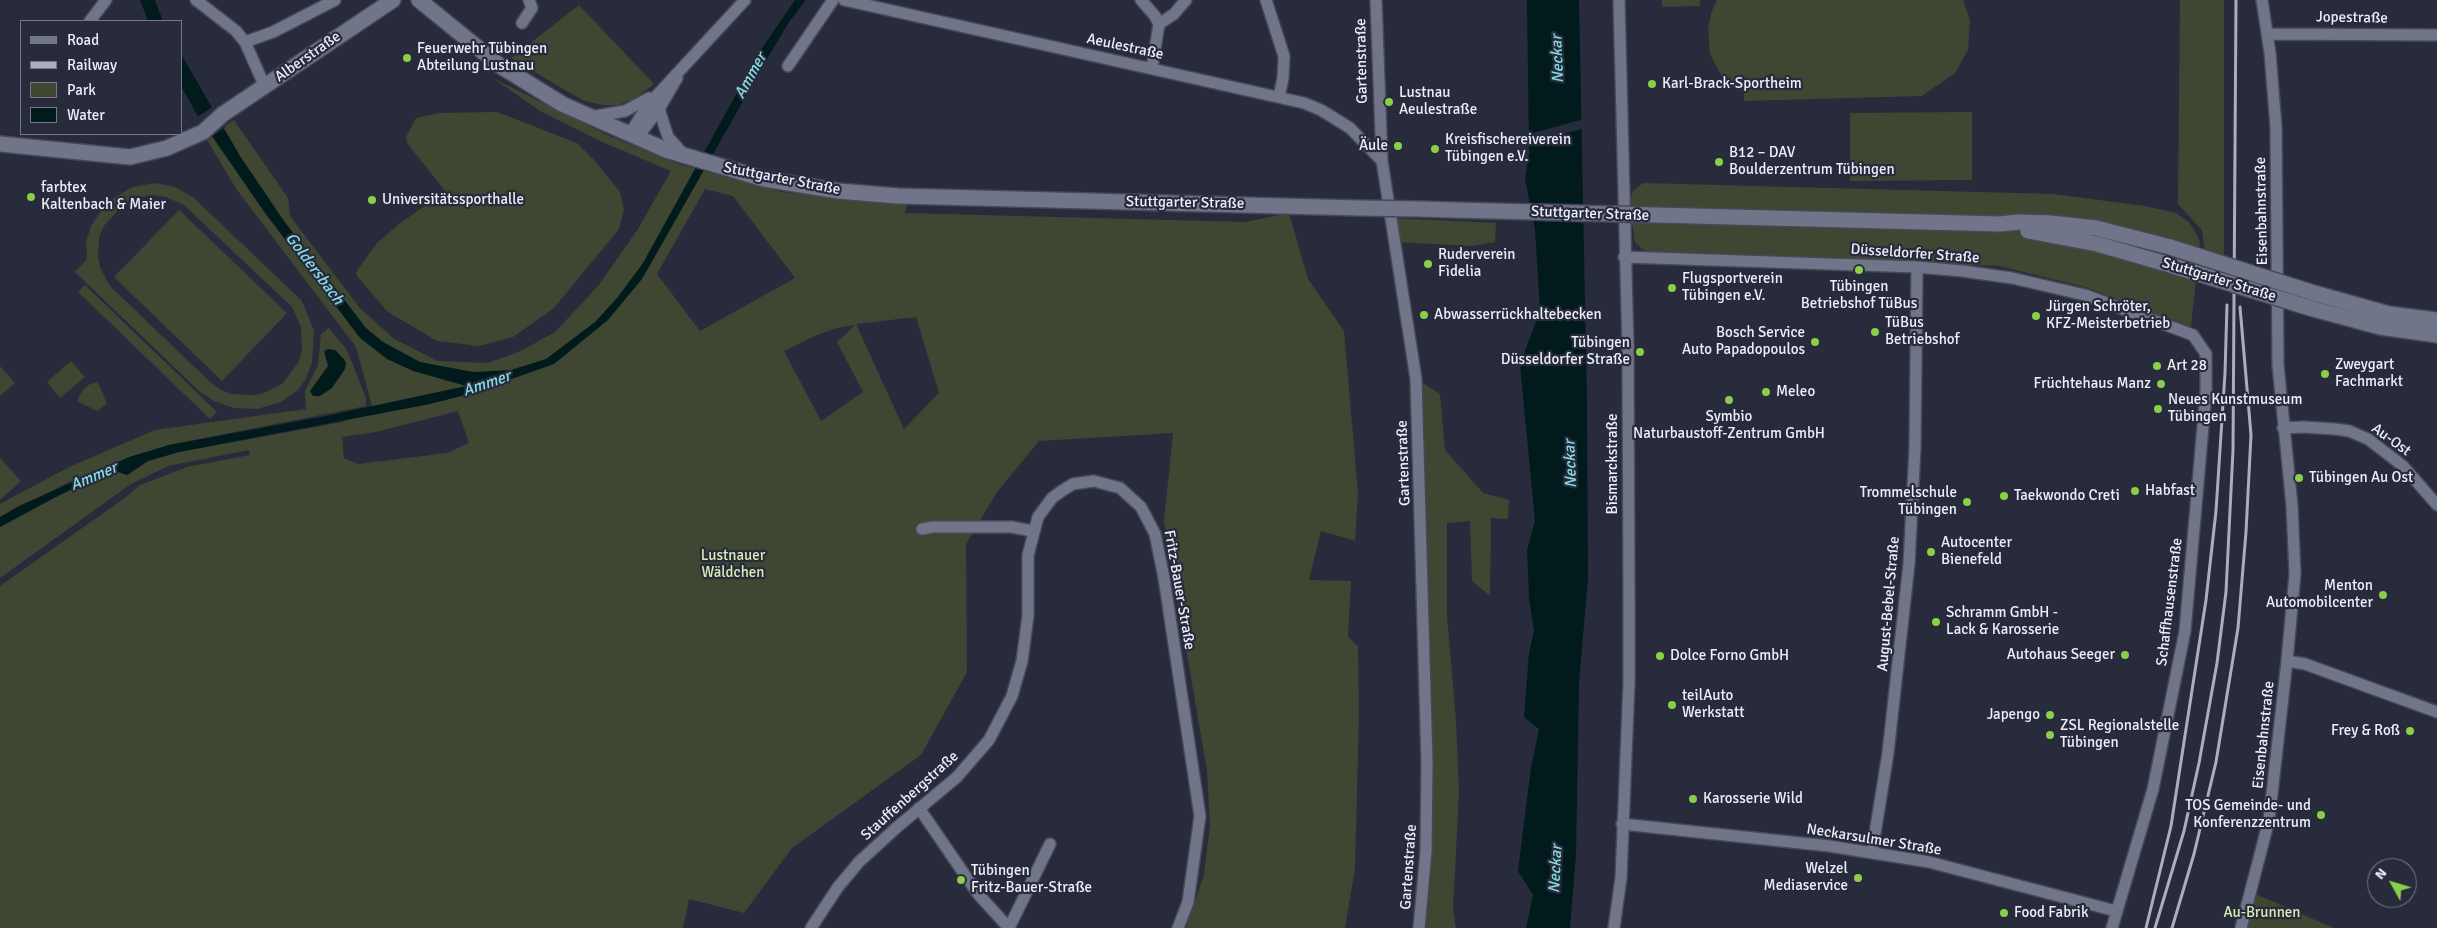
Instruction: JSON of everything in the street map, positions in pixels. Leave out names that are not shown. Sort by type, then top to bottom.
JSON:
[{"type":"main road","name":"Alberstraße","points":[[0,144],[130,157],[145,155],[178,144],[393,0]]},
{"type":"main road","name":"Stuttgarter Straße","points":[[419,0],[499,65],[546,94],[590,117],[688,157],[721,167],[810,187],[898,196],[2000,224],[2019,222],[2086,227],[2170,247],[2380,312],[2437,320]]},
{"type":"main road","name":"Alberstraße","points":[[182,133],[204,126]]},
{"type":"main road","name":"Alberstraße","points":[[0,134],[42,148]]},
{"type":"main road","name":"Alberstraße","points":[[96,154],[135,147],[174,135]]},
{"type":"main road","points":[[0,154],[26,147]]},
{"type":"main road","name":"Stuttgarter Straße","points":[[2000,224],[2097,244],[2380,327],[2437,335]]},
{"type":"street","points":[[91,20],[106,0]]},
{"type":"street","points":[[196,0],[228,24],[244,42],[265,87]]},
{"type":"street","points":[[244,42],[273,32],[335,0]]},
{"type":"street","points":[[522,22],[532,8],[529,0]]},
{"type":"street","points":[[633,136],[636,120],[657,94],[745,0]]},
{"type":"street","points":[[788,66],[833,0]]},
{"type":"street","name":"Aeulestraße","points":[[844,0],[1152,68],[1313,106],[1342,122],[1364,141],[1382,161]]},
{"type":"street","points":[[1140,0],[1155,16],[1159,24],[1152,68]]},
{"type":"street","points":[[1159,24],[1174,14],[1186,0]]},
{"type":"street","points":[[1266,0],[1284,56],[1283,78],[1279,97]]},
{"type":"street","name":"Gartenstraße","points":[[1376,0],[1382,161],[1416,379],[1427,789],[1426,851],[1419,928]]},
{"type":"street","name":"Bismarckstraße","points":[[1614,928],[1621,878],[1629,683],[1630,600],[1628,348],[1624,257],[1619,0]]},
{"type":"street","name":"Eisenbahnstraße","points":[[2241,928],[2269,820],[2294,594],[2294,542],[2278,365],[2276,127],[2262,0]]},
{"type":"street","name":"Jopestraße","points":[[2267,34],[2437,35]]},
{"type":"street","points":[[633,136],[659,110],[680,70]]},
{"type":"street","points":[[590,117],[625,111],[657,94]]},
{"type":"street","points":[[659,110],[668,137],[688,157]]},
{"type":"street","name":"Düsseldorfer Straße","points":[[1624,257],[1917,267],[2012,278],[2085,295],[2194,335]]},
{"type":"street","name":"August-Bebel-Straße","points":[[1872,852],[1888,753],[1909,564],[1916,434],[1917,267]]},
{"type":"street","name":"Schaffhausenstraße","points":[[2112,928],[2153,789],[2184,631],[2206,392],[2206,354],[2194,335]]},
{"type":"street","name":"Au-Ost","points":[[2283,428],[2330,428],[2349,431],[2368,438],[2403,466],[2437,505]]},
{"type":"street","name":"Fritz-Bauer-Straße","points":[[1033,531],[1043,508],[1057,494],[1073,484],[1094,481],[1110,484],[1127,493],[1146,515],[1155,534],[1164,578],[1200,816],[1188,902],[1178,928]]},
{"type":"street","points":[[922,529],[933,527],[1012,527],[1033,531]]},
{"type":"street","name":"Stauffenbergstraße","points":[[811,928],[838,888],[860,862],[969,765],[997,727],[1012,696],[1027,632],[1027,571],[1033,531]]},
{"type":"street","points":[[2287,661],[2305,664],[2437,712]]},
{"type":"street","points":[[919,808],[978,894],[1009,928],[1050,844]]},
{"type":"street","name":"Neckarsulmer Straße","points":[[1622,824],[1872,852],[1929,862],[2116,911]]},
{"type":"green space","points":[[1662,0],[1700,0],[1700,6],[1662,7]]},
{"type":"green space","points":[[1717,0],[1963,0],[1970,20],[1968,50],[1955,73],[1922,96],[1744,101],[1744,93],[1721,75],[1710,54],[1708,29],[1711,13]]},
{"type":"green space","points":[[2180,0],[2224,0],[2224,256],[2205,251],[2202,230],[2178,204]]},
{"type":"green space","points":[[579,5],[654,84],[634,99],[618,105],[602,105],[582,100],[511,58]]},
{"type":"green space","name":"Lustnauer Wäldchen","points":[[493,78],[607,135],[675,163],[782,192],[907,204],[905,213],[1246,222],[1289,213],[1308,279],[1344,331],[1358,493],[1355,541],[1321,531],[1309,580],[1351,581],[1348,637],[1358,646],[1359,712],[1355,868],[1345,928],[1186,928],[1204,875],[1210,825],[1207,771],[1164,521],[1173,433],[1039,441],[997,492],[966,544],[967,672],[921,755],[792,848],[744,913],[689,899],[683,928],[0,928],[0,586],[126,497],[140,485],[187,467],[250,455],[249,450],[168,466],[131,484],[0,578],[0,527],[70,490],[74,491],[95,479],[119,472],[127,475],[148,461],[179,452],[343,422],[372,406],[356,347],[237,190],[206,138],[234,120],[288,198],[290,216],[359,307],[393,338],[437,361],[488,363],[521,351],[555,332],[598,286],[638,229],[671,171],[602,142],[540,111]],"holes":[[[705,189],[733,196],[795,278],[700,331],[657,274]],[[916,317],[939,393],[904,429],[856,324]],[[855,325],[837,342],[863,392],[821,421],[784,351],[817,335],[837,328]],[[458,411],[469,443],[447,453],[358,464],[344,458],[342,437],[376,432]]]},
{"type":"green space","points":[[497,112],[577,143],[595,161],[620,192],[624,210],[619,229],[554,308],[513,337],[479,346],[437,341],[388,312],[357,276],[356,272],[377,243],[399,224],[426,205],[428,207],[446,192],[407,143],[406,137],[416,118],[439,113]]},
{"type":"green space","points":[[1972,112],[1972,180],[1850,181],[1850,113]]},
{"type":"green space","points":[[155,183],[175,187],[194,198],[302,301],[314,331],[312,363],[305,380],[298,390],[281,402],[257,409],[234,408],[214,401],[199,391],[75,272],[87,259],[86,242],[91,226],[106,203],[132,187]],"holes":[[[150,195],[166,197],[184,205],[292,307],[301,327],[302,351],[298,363],[282,384],[262,394],[253,395],[231,394],[221,390],[209,381],[109,285],[100,267],[98,257],[99,237],[104,226],[123,204],[136,198]]]},
{"type":"green space","points":[[1643,183],[2053,194],[2145,206],[2176,213],[2190,223],[2200,241],[2191,327],[2085,287],[1999,266],[1654,253],[1642,249],[1635,242],[1629,204],[1633,191]]},
{"type":"green space","points":[[179,210],[287,313],[222,381],[114,277]]},
{"type":"green space","points":[[1392,218],[1496,223],[1495,242],[1471,246],[1396,242]]},
{"type":"green space","points":[[85,285],[217,412],[210,419],[78,292]]},
{"type":"green space","points":[[329,328],[347,350],[366,398],[366,406],[169,445],[69,482],[0,517],[0,504],[69,467],[155,430],[306,409],[305,391],[318,365],[321,334]]},
{"type":"green space","points":[[71,361],[85,377],[60,398],[47,382]]},
{"type":"green space","points":[[0,366],[15,383],[0,396]]},
{"type":"green space","points":[[1416,379],[1440,394],[1445,450],[1483,493],[1509,500],[1508,519],[1491,518],[1490,596],[1472,581],[1470,521],[1447,523],[1447,615],[1456,721],[1459,792],[1453,908],[1456,928],[1419,928],[1424,881]]},
{"type":"green space","points":[[98,382],[107,404],[97,411],[77,401],[82,391],[88,385]]},
{"type":"green space","points":[[0,458],[21,481],[1,499],[0,498]]},
{"type":"green space","name":"Au-Brunnen","points":[[2251,892],[2334,928],[2241,928]]},
{"type":"water","points":[[140,0],[155,0],[163,20],[148,20]]},
{"type":"water","points":[[795,0],[806,0],[789,22],[770,54],[642,279],[608,320],[554,364],[469,394],[430,404],[179,452],[148,461],[127,475],[119,472],[95,479],[74,491],[70,490],[0,527],[0,517],[19,506],[129,457],[169,445],[326,416],[466,386],[413,371],[387,359],[360,338],[265,213],[196,113],[182,88],[182,56],[240,156],[284,221],[366,328],[383,342],[420,362],[474,372],[511,370],[546,359],[595,322],[617,298],[643,263],[760,51]]},
{"type":"water","name":"Neckar","points":[[1527,0],[1579,0],[1587,403],[1588,578],[1579,683],[1576,854],[1570,928],[1526,928],[1533,895],[1518,871],[1531,768],[1539,729],[1524,717],[1529,653],[1534,631],[1529,599],[1527,550],[1535,521],[1520,365],[1540,310],[1535,230],[1525,179],[1529,153]]},
{"type":"water","points":[[328,349],[335,350],[344,359],[346,363],[345,369],[332,388],[320,396],[313,396],[310,391],[328,366],[324,351]]},
{"type":"pier","points":[[213,107],[226,127],[209,138],[197,117]]},
{"type":"pier","points":[[1584,119],[1584,128],[1526,145],[1526,135]]},
{"type":"pier","points":[[1527,203],[1585,204],[1585,223],[1531,221]]},
{"type":"railway","points":[[2155,928],[2184,831],[2199,763],[2217,663],[2226,592],[2233,450],[2236,0]]},
{"type":"railway","points":[[2146,928],[2171,826],[2206,600],[2216,511],[2225,373],[2227,305]]},
{"type":"railway","points":[[2172,928],[2194,854],[2216,762],[2238,628],[2246,532],[2251,435],[2240,307]]},
{"type":"place","name":"Feuerwehr Tübingen Abteilung Lustnau","points":[[407,58]]},
{"type":"place","name":"Karl-Brack-Sportheim","points":[[1652,84]]},
{"type":"place","name":"Lustnau Aeulestraße","points":[[1389,102]]},
{"type":"place","name":"Äule","points":[[1398,146]]},
{"type":"place","name":"Kreisfischereiverein Tübingen e.V.","points":[[1435,149]]},
{"type":"place","name":"B12 – DAV Boulderzentrum Tübingen","points":[[1719,162]]},
{"type":"place","name":"farbtex Kaltenbach & Maier","points":[[31,197]]},
{"type":"place","name":"Universitätssporthalle","points":[[372,200]]},
{"type":"place","name":"Ruderverein Fidelia","points":[[1428,264]]},
{"type":"place","name":"Tübingen Betriebshof TüBus","points":[[1859,270]]},
{"type":"place","name":"Flugsportverein Tübingen e.V.","points":[[1672,288]]},
{"type":"place","name":"Abwasserrückhaltebecken","points":[[1424,315]]},
{"type":"place","name":"Jürgen Schröter, KFZ-Meisterbetrieb","points":[[2036,316]]},
{"type":"place","name":"TüBus Betriebshof","points":[[1875,332]]},
{"type":"place","name":"Bosch Service Auto Papadopoulos","points":[[1815,342]]},
{"type":"place","name":"Tübingen Düsseldorfer Straße","points":[[1640,352]]},
{"type":"place","name":"Art 28","points":[[2157,366]]},
{"type":"place","name":"Zweygart Fachmarkt","points":[[2325,374]]},
{"type":"place","name":"Früchtehaus Manz","points":[[2161,384]]},
{"type":"place","name":"Meleo","points":[[1766,392]]},
{"type":"place","name":"Symbio Naturbaustoff-Zentrum GmbH","points":[[1729,400]]},
{"type":"place","name":"Neues Kunstmuseum Tübingen","points":[[2158,409]]},
{"type":"place","name":"Tübingen Au Ost","points":[[2299,478]]},
{"type":"place","name":"Habfast","points":[[2135,491]]},
{"type":"place","name":"Taekwondo Creti","points":[[2004,496]]},
{"type":"place","name":"Trommelschule Tübingen","points":[[1967,502]]},
{"type":"place","name":"Autocenter Bienefeld","points":[[1931,552]]},
{"type":"place","name":"Menton Automobilcenter","points":[[2383,595]]},
{"type":"place","name":"Schramm GmbH - Lack & Karosserie","points":[[1936,622]]},
{"type":"place","name":"Autohaus Seeger","points":[[2125,655]]},
{"type":"place","name":"Dolce Forno GmbH","points":[[1660,656]]},
{"type":"place","name":"teilAuto Werkstatt","points":[[1672,705]]},
{"type":"place","name":"Japengo","points":[[2050,715]]},
{"type":"place","name":"Frey & Roß","points":[[2410,731]]},
{"type":"place","name":"ZSL Regionalstelle Tübingen","points":[[2050,735]]},
{"type":"place","name":"Karosserie Wild","points":[[1693,799]]},
{"type":"place","name":"TOS Gemeinde- und Konferenzzentrum","points":[[2321,815]]},
{"type":"place","name":"Welzel Mediaservice","points":[[1858,878]]},
{"type":"place","name":"Tübingen Fritz-Bauer-Straße","points":[[961,880]]},
{"type":"place","name":"Food Fabrik","points":[[2004,913]]},
{"type":"water label","name":"Ammer","points":[[751,76]]},
{"type":"water label","name":"Goldersbach","points":[[314,269]]},
{"type":"water label","name":"Ammer","points":[[487,384]]},
{"type":"water label","name":"Ammer","points":[[94,477]]}]
